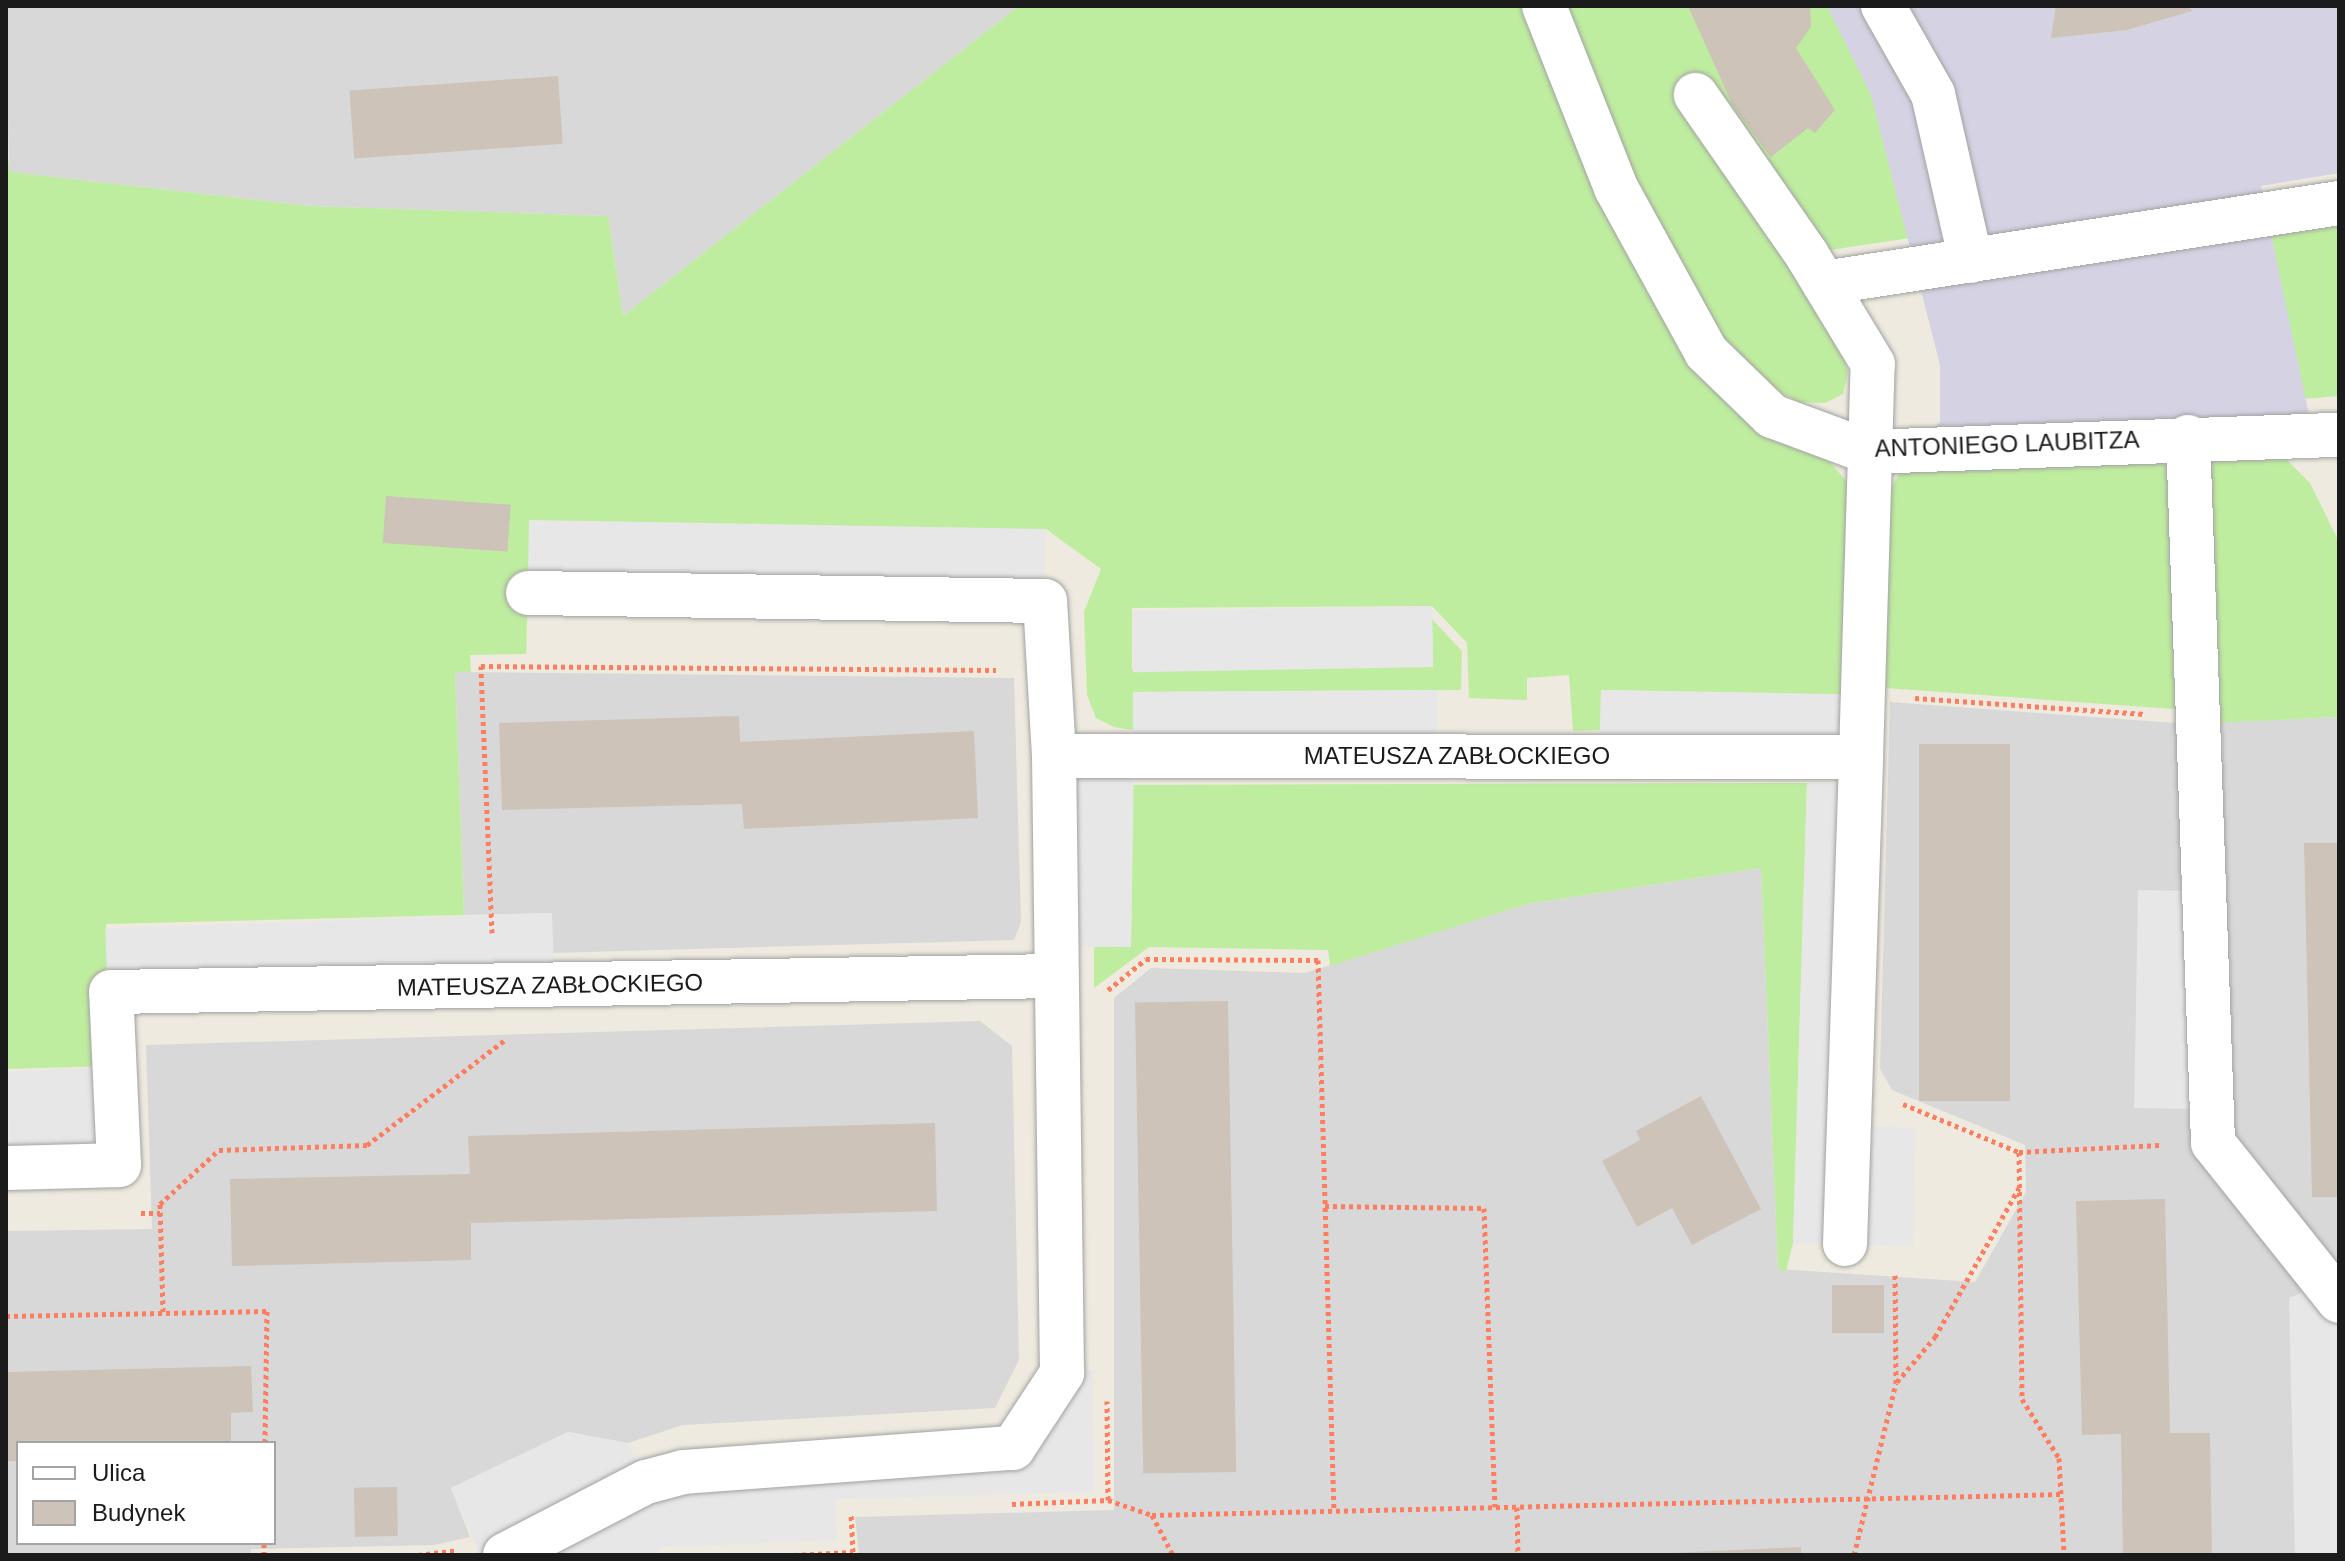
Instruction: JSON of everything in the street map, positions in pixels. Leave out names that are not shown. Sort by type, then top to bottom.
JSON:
[{"type":"street","name":"ANTONIEGO LAUBITZA","points":[[1544,6],[1616,188],[1706,352],[1772,416],[1869,452],[2188,437],[2339,435]]},
{"type":"street","points":[[1883,6],[1933,94],[1971,261]]},
{"type":"street","points":[[1696,95],[1824,283],[1873,364],[1845,1244]]},
{"type":"street","points":[[1824,283],[2339,203]]},
{"type":"street","points":[[2188,437],[2213,1143],[2339,1301]]},
{"type":"street","points":[[505,1555],[646,1482],[683,1472],[1013,1448],[1062,1373],[1054,756],[1045,601],[528,593]]},
{"type":"street","name":"MATEUSZA ZABŁOCKIEGO","points":[[1054,756],[1861,757]]},
{"type":"street","name":"MATEUSZA ZABŁOCKIEGO","points":[[6,1168],[119,1165],[111,992],[1056,976]]},
{"type":"path","points":[[494,985],[481,666],[1004,670]]},
{"type":"path","points":[[1862,695],[2198,718]]},
{"type":"path","points":[[1318,960],[1334,1511]]},
{"type":"path","points":[[163,1312],[160,1204],[219,1150],[367,1145],[512,1035]]},
{"type":"path","points":[[1889,1098],[2019,1152],[2213,1143]]},
{"type":"path","points":[[2019,1152],[2022,1399],[2059,1458],[2064,1555]]},
{"type":"path","points":[[1896,1383],[1935,1337],[2019,1187]]},
{"type":"path","points":[[1325,1206],[1484,1208],[1495,1507]]},
{"type":"path","points":[[1854,1555],[1896,1383],[1895,1275]]},
{"type":"path","points":[[6,1316],[267,1311],[265,1441]]},
{"type":"path","points":[[1108,1500],[1152,1515],[2063,1494]]},
{"type":"path","points":[[1517,1507],[1518,1555]]},
{"type":"path","points":[[1152,1515],[1173,1555]]},
{"type":"path","points":[[418,1555],[459,1549]]},
{"type":"shaded area","points":[[6,6],[1019,6],[623,316],[608,216],[309,206],[9,172]]},
{"type":"shaded area","points":[[1827,6],[2056,6],[2051,38],[2127,30],[2191,11],[2188,6],[2339,6],[2339,173],[2261,186],[2313,434],[1913,451],[1940,422],[1940,365],[1871,95]]},
{"type":"shaded area","points":[[529,520],[1046,529],[1045,602],[528,593]]},
{"type":"shaded area","points":[[1432,606],[1433,667],[1133,672],[1132,611]]},
{"type":"shaded area","points":[[455,672],[1014,678],[1021,922],[1014,940],[553,953],[551,913],[464,915]]},
{"type":"shaded area","points":[[1437,690],[1438,755],[1134,758],[1131,947],[1055,946],[1054,756],[1133,758],[1133,692]]},
{"type":"shaded area","points":[[1601,690],[1862,695],[1861,761],[1600,756]]},
{"type":"shaded area","points":[[1890,702],[2188,724],[2339,717],[2339,1555],[859,1555],[855,1517],[1114,1510],[1114,998],[1151,968],[1305,973],[1527,904],[1761,868],[1778,1269],[1975,1282],[2026,1192],[2025,1145],[1892,1090],[1880,1069]]},
{"type":"shaded area","points":[[1807,783],[1859,784],[1849,1126],[1916,1128],[1913,1246],[1793,1243]]},
{"type":"shaded area","points":[[2138,890],[2204,891],[2200,1109],[2134,1108]]},
{"type":"shaded area","points":[[552,913],[554,984],[108,1000],[105,929]]},
{"type":"shaded area","points":[[980,1021],[1012,1046],[1019,1360],[995,1408],[683,1425],[628,1443],[568,1432],[451,1488],[470,1537],[434,1545],[251,1549],[251,1555],[6,1555],[6,1231],[152,1229],[146,1045]]},
{"type":"shaded area","points":[[114,1066],[119,1165],[11,1171],[6,1072]]},
{"type":"shaded area","points":[[2325,1283],[2339,1283],[2339,1555],[2295,1555],[2289,1298]]},
{"type":"shaded area","points":[[1093,1371],[1094,1492],[836,1499],[837,1540],[663,1547],[654,1555],[480,1555],[451,1488],[568,1432],[628,1443],[646,1482],[1013,1448],[1062,1373]]},
{"type":"green space","points":[[1019,6],[1531,6],[1761,431],[1830,462],[1848,483],[1849,695],[1601,690],[1600,730],[1573,731],[1569,675],[1527,678],[1527,700],[1469,698],[1467,643],[1432,606],[1132,608],[1132,669],[1433,666],[1432,619],[1462,651],[1461,690],[1133,692],[1133,730],[1114,727],[1096,718],[1087,695],[1084,612],[1101,569],[1046,529],[528,593],[526,654],[470,655],[471,672],[455,672],[464,915],[106,924],[114,1066],[6,1069],[6,145],[10,172],[309,206],[608,216],[623,316]]},
{"type":"green space","points":[[1564,6],[2339,6],[2339,173],[1784,257],[1841,347],[1848,373],[1843,394],[1825,403],[1799,402],[1771,388],[1712,341],[1634,188]]},
{"type":"green space","points":[[2339,218],[2339,396],[2302,399],[2270,229]]},
{"type":"green space","points":[[2277,450],[2310,483],[2339,542],[2339,717],[2215,723],[2206,476],[2212,461]]},
{"type":"green space","points":[[2180,461],[2187,710],[1886,688],[1889,492],[1902,469]]},
{"type":"green space","points":[[1807,783],[1793,1243],[1786,1271],[1778,1269],[1761,868],[1527,904],[1330,966],[1328,950],[1149,947],[1094,988],[1094,947],[1131,946],[1133,785]]},
{"type":"building","points":[[1688,6],[1810,6],[1811,27],[1796,48],[1835,110],[1815,133],[1808,128],[1771,157],[1733,106]]},
{"type":"building","points":[[2056,6],[2188,6],[2192,11],[2127,30],[2051,38]]},
{"type":"building","points":[[558,76],[563,144],[354,158],[350,91]]},
{"type":"building","points":[[386,496],[511,505],[507,552],[383,543]]},
{"type":"building","points":[[739,716],[740,742],[974,731],[978,818],[744,829],[742,804],[502,810],[499,723]]},
{"type":"building","points":[[1919,744],[2010,744],[2010,1101],[1919,1101]]},
{"type":"building","points":[[2304,843],[2339,843],[2339,1197],[2312,1197]]},
{"type":"building","points":[[1228,1001],[1236,1472],[1143,1474],[1135,1003]]},
{"type":"building","points":[[1701,1096],[1761,1209],[1692,1245],[1672,1208],[1637,1227],[1602,1161],[1640,1140],[1636,1131]]},
{"type":"building","points":[[935,1123],[937,1211],[471,1223],[471,1260],[232,1266],[230,1179],[470,1174],[468,1136]]},
{"type":"building","points":[[2165,1199],[2170,1433],[2210,1433],[2212,1555],[2123,1555],[2121,1434],[2082,1435],[2076,1201]]},
{"type":"building","points":[[1832,1285],[1884,1285],[1884,1333],[1832,1333]]},
{"type":"building","points":[[251,1366],[253,1412],[231,1413],[231,1441],[16,1441],[16,1461],[6,1461],[6,1372]]},
{"type":"building","points":[[397,1487],[398,1536],[355,1537],[354,1488]]},
{"type":"building","points":[[1801,1547],[1801,1555],[1670,1555],[1670,1553]]}]
